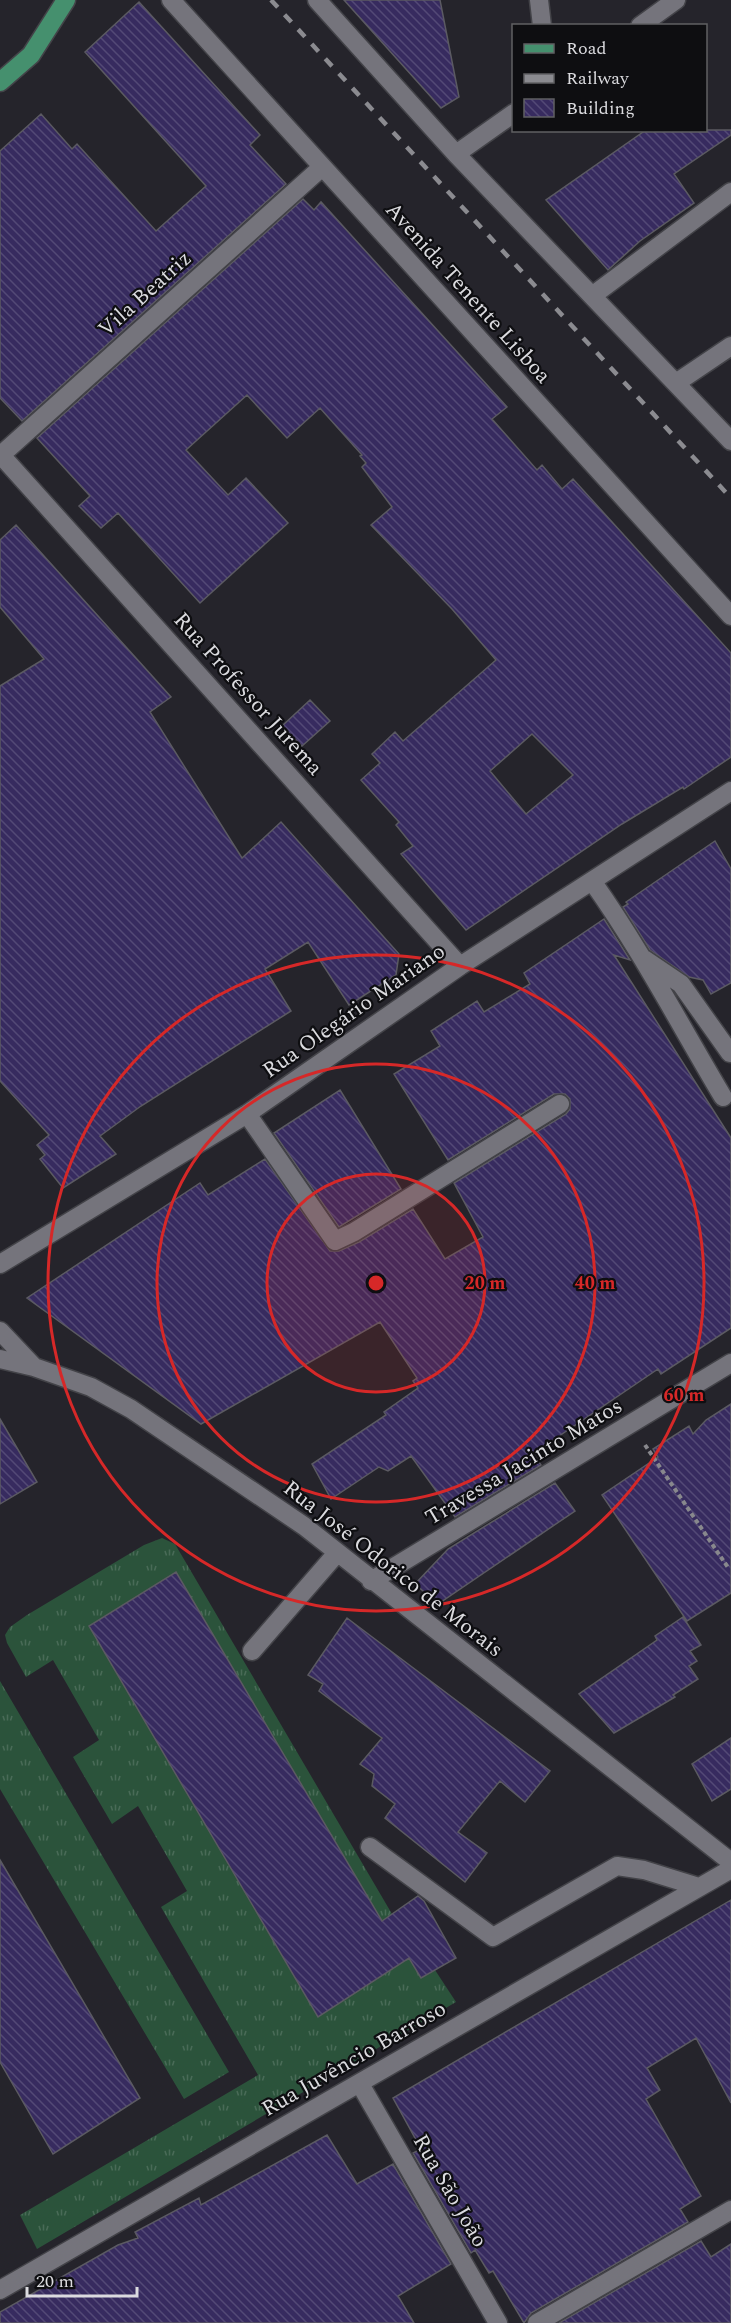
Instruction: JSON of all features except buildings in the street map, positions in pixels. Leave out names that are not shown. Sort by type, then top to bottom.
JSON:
[{"type":"main road","points":[[0,82],[31,55],[66,0]]},
{"type":"street","name":"Avenida Tenente Lisboa","points":[[171,0],[321,168],[731,616]]},
{"type":"street","points":[[317,0],[456,153],[731,441]]},
{"type":"street","points":[[539,0],[542,24]]},
{"type":"street","points":[[643,24],[676,0]]},
{"type":"street","points":[[456,153],[512,114]]},
{"type":"street","name":"Vila Beatriz","points":[[1,454],[321,168]]},
{"type":"street","points":[[592,296],[731,192]]},
{"type":"street","points":[[676,382],[731,346]]},
{"type":"street","name":"Rua Professor Jurema","points":[[1,454],[460,966]]},
{"type":"street","name":"Rua Olegário Mariano","points":[[0,1264],[247,1114],[460,966],[731,791]]},
{"type":"street","points":[[592,881],[626,929],[723,1097]]},
{"type":"street","points":[[642,958],[681,984],[729,1053]]},
{"type":"street","points":[[247,1114],[335,1241],[354,1232],[560,1104]]},
{"type":"street","points":[[0,1332],[34,1367]]},
{"type":"street","name":"Rua José Odorico de Morais","points":[[0,1359],[34,1367],[91,1387],[130,1409],[304,1526],[731,1862]]},
{"type":"street","name":"Travessa Jacinto Matos","points":[[371,1581],[731,1363]]},
{"type":"street","points":[[252,1651],[337,1553]]},
{"type":"street","points":[[370,1847],[493,1937],[617,1866],[644,1870],[699,1887]]},
{"type":"street","name":"Rua Juvêncio Barroso","points":[[0,2290],[731,1869]]},
{"type":"street","name":"Rua São João","points":[[360,2084],[498,2323]]},
{"type":"street","points":[[537,2323],[731,2210]]},
{"type":"path","points":[[632,1425],[729,1569]]},
{"type":"green space","points":[[162,1538],[175,1544],[392,1914],[386,1918],[421,1978],[435,1970],[456,2002],[37,2249],[20,2215],[258,2075],[161,1907],[187,1891],[138,1806],[112,1824],[73,1757],[99,1740],[53,1660],[26,1677],[5,1635],[10,1627],[27,1615],[144,1545]]},
{"type":"green space","points":[[0,1681],[229,2072],[184,2099],[0,1789]]},
{"type":"railway","points":[[271,0],[731,498]]}]
